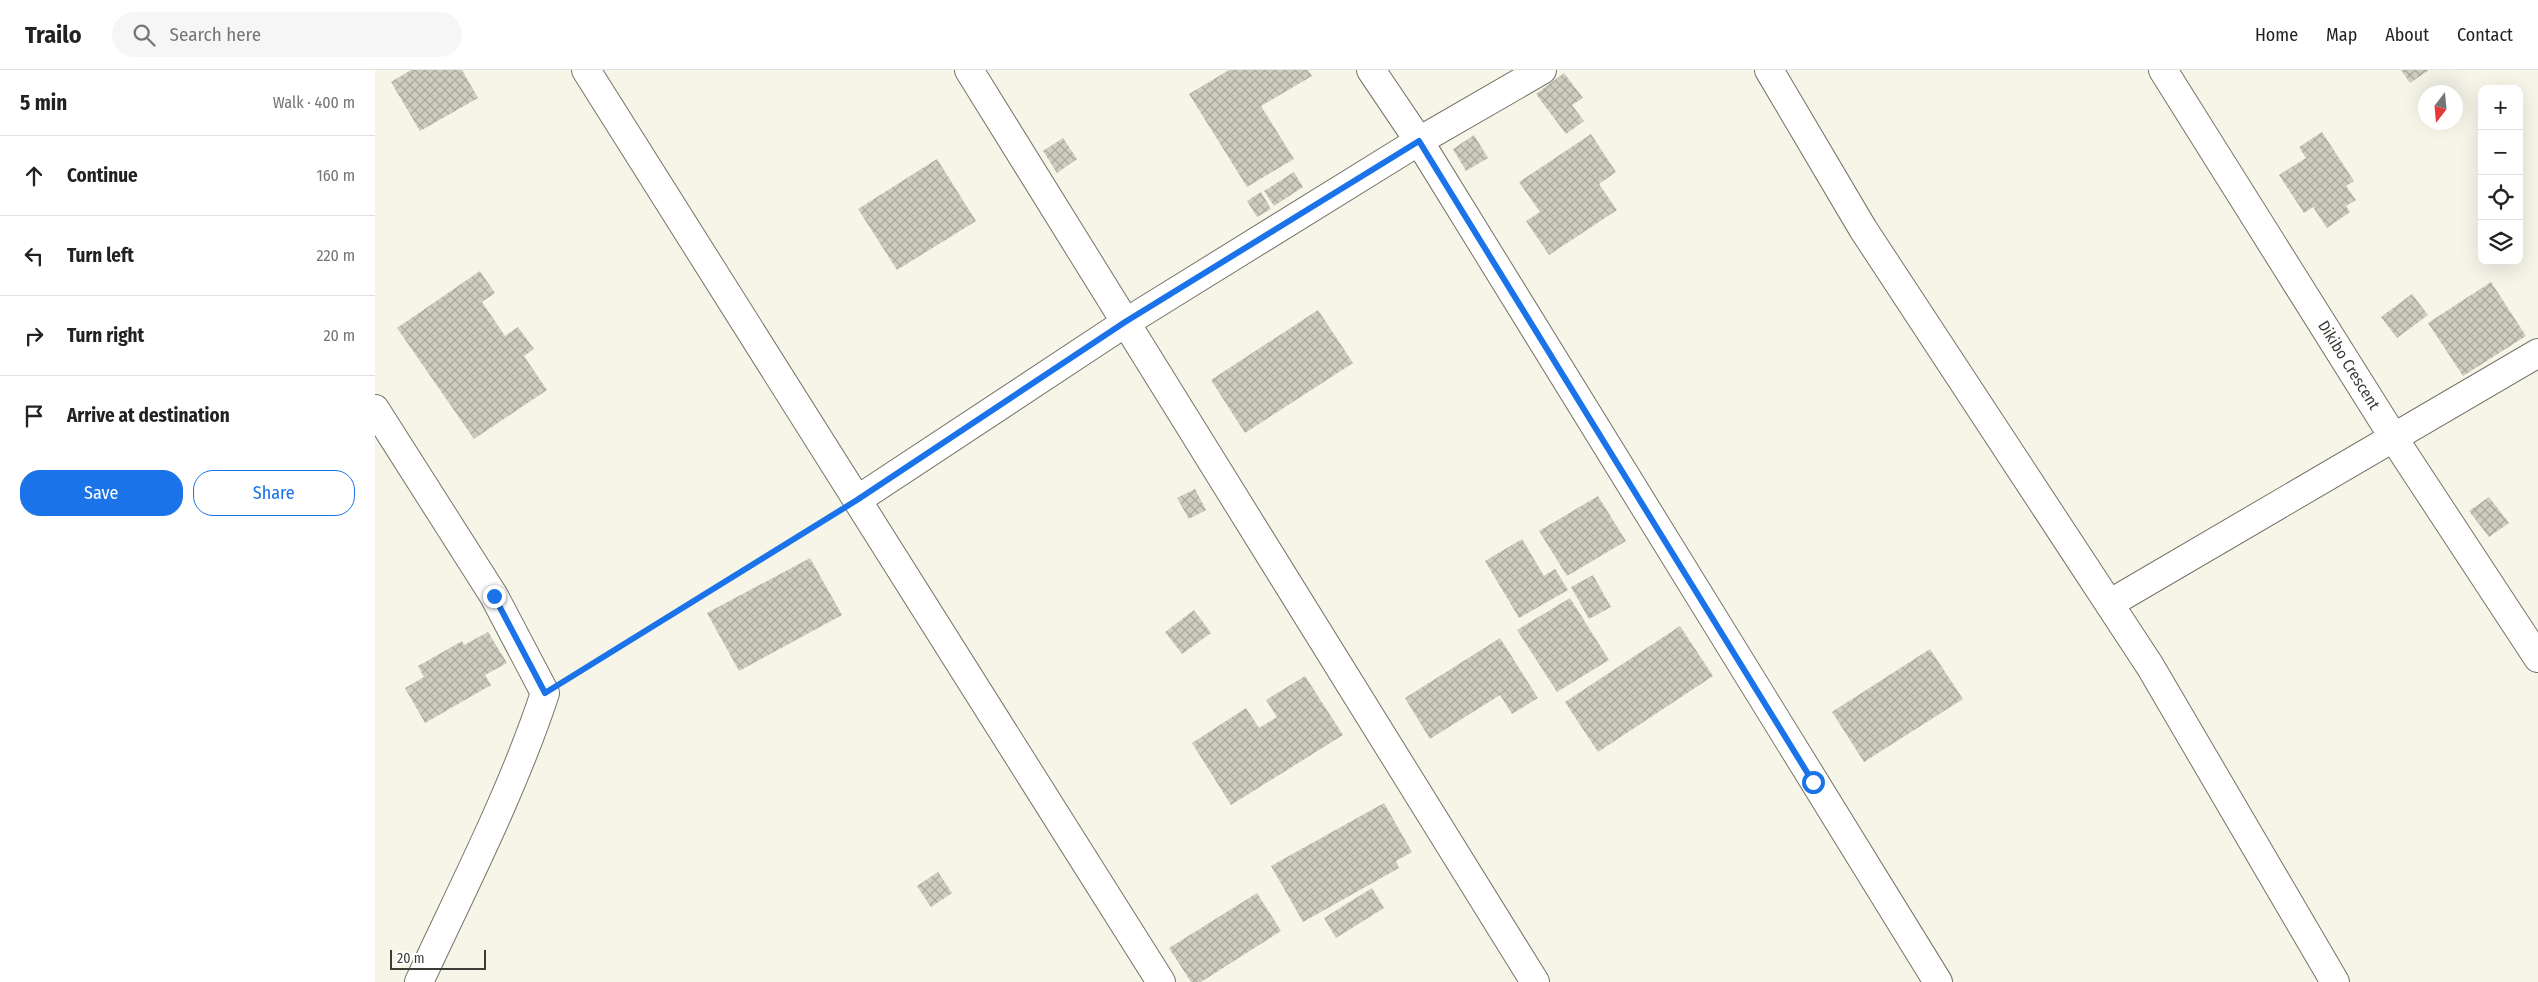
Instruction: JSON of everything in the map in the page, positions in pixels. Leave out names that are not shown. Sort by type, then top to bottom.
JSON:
[{"type":"street","points":[[586,70],[1161,982]]},
{"type":"street","points":[[969,70],[1535,982]]},
{"type":"street","points":[[1371,70],[1419,141],[1938,982]]},
{"type":"street","points":[[857,500],[1125,322],[1419,141],[1542,70]]},
{"type":"street","points":[[1769,70],[1863,229],[2150,666],[2335,982]]},
{"type":"street","name":"Dikibo Crescent","points":[[2163,70],[2393,437],[2538,658]]},
{"type":"street","points":[[2109,604],[2538,353]]},
{"type":"street","points":[[375,409],[494,596],[545,693],[531,734],[497,813],[419,982]]},
{"type":"path","points":[[545,693],[857,500]]},
{"type":"building","points":[[411,70],[462,70],[478,98],[420,131],[391,82]]},
{"type":"building","points":[[1229,70],[1308,70],[1312,76],[1261,106],[1294,159],[1247,187],[1189,94]]},
{"type":"building","points":[[2401,70],[2429,70],[2410,83]]},
{"type":"building","points":[[1564,73],[1583,98],[1572,105],[1584,121],[1566,134],[1536,94]]},
{"type":"building","points":[[2322,132],[2354,181],[2346,186],[2356,200],[2346,206],[2350,212],[2327,228],[2313,207],[2304,213],[2279,175],[2306,158],[2299,147]]},
{"type":"building","points":[[1591,134],[1616,172],[1599,184],[1617,210],[1549,255],[1526,221],[1540,212],[1519,182]]},
{"type":"building","points":[[1474,135],[1488,158],[1466,171],[1453,149]]},
{"type":"building","points":[[1063,138],[1077,159],[1057,173],[1043,151]]},
{"type":"building","points":[[937,159],[976,221],[897,270],[858,209]]},
{"type":"building","points":[[1294,172],[1303,187],[1274,206],[1264,191]]},
{"type":"building","points":[[1261,192],[1271,209],[1257,217],[1247,201]]},
{"type":"building","points":[[480,271],[495,293],[482,302],[505,336],[518,327],[534,349],[524,356],[547,390],[474,439],[397,328]]},
{"type":"building","points":[[2491,282],[2526,336],[2463,376],[2428,323]]},
{"type":"building","points":[[2412,294],[2428,315],[2397,338],[2381,317]]},
{"type":"building","points":[[1318,310],[1353,363],[1245,433],[1211,380]]},
{"type":"building","points":[[1195,489],[1206,510],[1189,519],[1177,498]]},
{"type":"building","points":[[1598,496],[1626,541],[1567,576],[1539,531]]},
{"type":"building","points":[[2489,497],[2509,523],[2489,537],[2469,511]]},
{"type":"building","points":[[1522,539],[1544,576],[1555,569],[1568,590],[1519,618],[1485,561]]},
{"type":"building","points":[[810,558],[842,615],[739,671],[707,613]]},
{"type":"building","points":[[1593,575],[1611,607],[1589,619],[1571,587]]},
{"type":"building","points":[[1570,598],[1609,660],[1557,692],[1517,630]]},
{"type":"building","points":[[1194,610],[1211,633],[1182,654],[1165,632]]},
{"type":"building","points":[[1680,626],[1713,676],[1598,752],[1565,702]]},
{"type":"building","points":[[488,632],[507,663],[485,675],[491,685],[425,723],[405,688],[424,677],[418,666],[462,641],[464,645]]},
{"type":"building","points":[[1500,638],[1538,698],[1512,714],[1500,695],[1430,739],[1405,698]]},
{"type":"building","points":[[1930,649],[1963,699],[1864,762],[1832,712]]},
{"type":"building","points":[[1305,676],[1343,735],[1231,805],[1192,743],[1246,708],[1259,728],[1277,717],[1266,700]]},
{"type":"building","points":[[1384,803],[1412,852],[1396,861],[1399,868],[1303,922],[1271,866]]},
{"type":"building","points":[[938,872],[952,893],[931,907],[917,886]]},
{"type":"building","points":[[1372,888],[1384,908],[1336,938],[1324,918]]},
{"type":"building","points":[[1257,893],[1281,931],[1201,982],[1191,982],[1169,948]]},
{"type":"route","points":[[494,596],[545,693],[857,500],[1125,322],[1419,141],[1813,782]]}]
